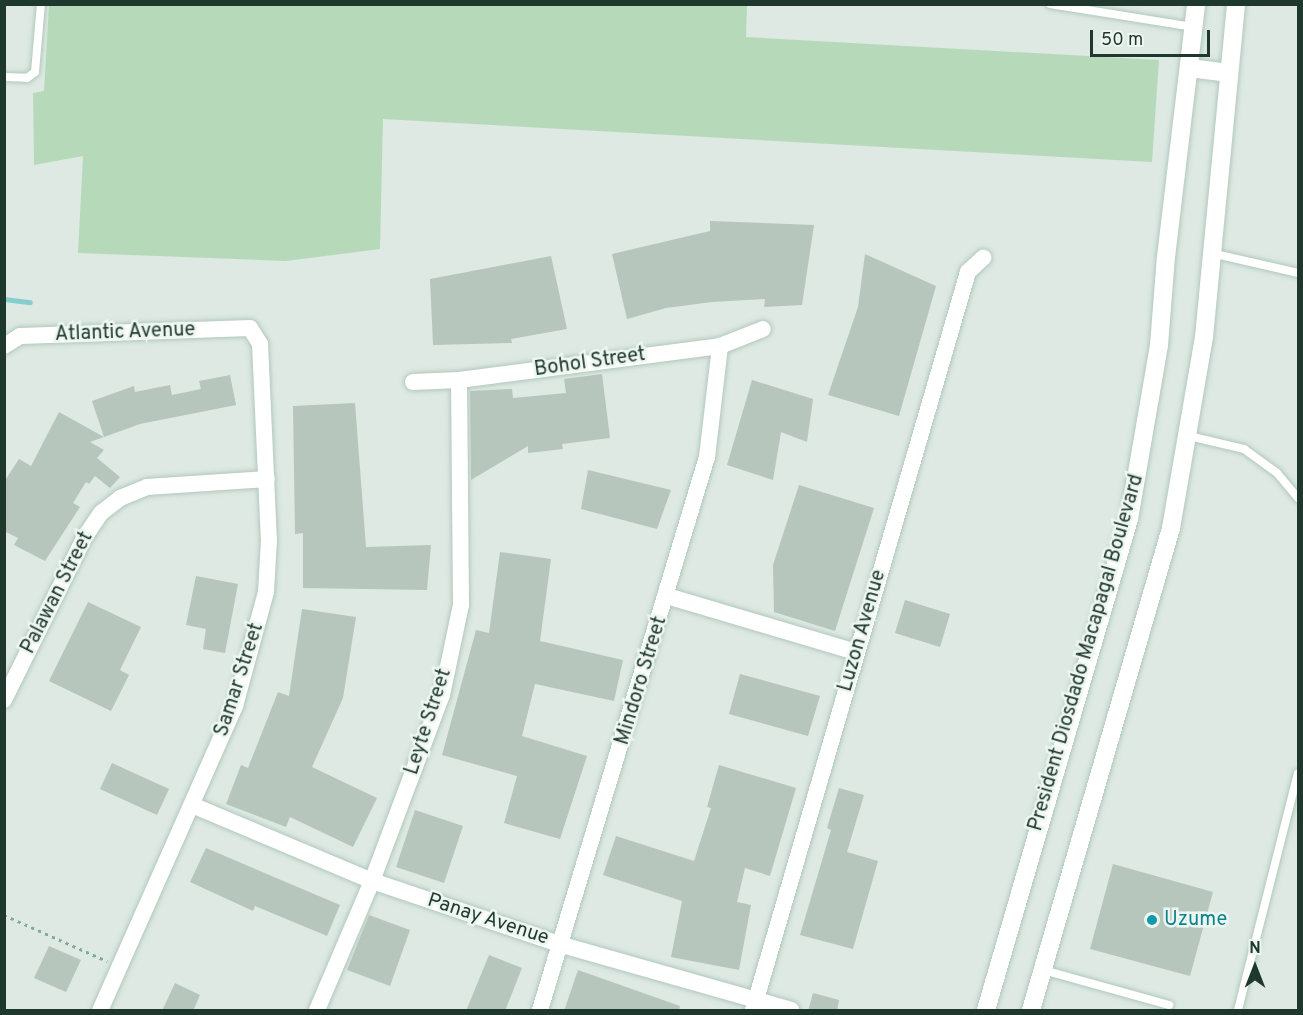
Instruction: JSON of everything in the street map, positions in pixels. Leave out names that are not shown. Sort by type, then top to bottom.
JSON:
[{"type":"main road","name":"President Diosdado Macapagal Boulevard","points":[[986,1011],[1129,519],[1159,345],[1197,4]]},
{"type":"main road","points":[[1031,1011],[1161,565],[1189,436],[1204,337],[1210,253],[1236,4]]},
{"type":"main road","points":[[1189,69],[1228,73]]},
{"type":"street","name":"Luzon Avenue","points":[[754,1005],[968,272],[983,258]]},
{"type":"street","name":"Atlantic Avenue","points":[[4,346],[20,336],[250,328]]},
{"type":"street","name":"Samar Street","points":[[100,1011],[236,706],[267,592],[267,479],[260,344],[250,328]]},
{"type":"street","name":"Bohol Street","points":[[413,382],[459,380],[720,346],[763,329]]},
{"type":"street","name":"Mindoro Street","points":[[540,1011],[562,945],[707,457],[720,346]]},
{"type":"street","name":"Leyte Street","points":[[317,1011],[372,881],[442,695],[461,605],[459,380]]},
{"type":"street","name":"Palawan Street","points":[[4,700],[84,538],[101,513],[120,498],[147,487],[267,479]]},
{"type":"street","points":[[667,596],[856,652]]},
{"type":"street","name":"Panay Avenue","points":[[192,805],[372,881],[562,945],[754,1005],[791,1011]]},
{"type":"lane","points":[[4,76],[27,78],[35,72],[41,4]]},
{"type":"lane","points":[[1050,4],[1194,27]]},
{"type":"lane","points":[[1210,253],[1299,273]]},
{"type":"lane","points":[[1189,436],[1244,449],[1277,473],[1299,498]]},
{"type":"lane","points":[[1238,1011],[1299,773]]},
{"type":"lane","points":[[1043,970],[1169,1005]]},
{"type":"path","points":[[4,915],[121,968]]},
{"type":"green space","points":[[49,5],[747,5],[746,37],[1159,60],[1152,162],[383,119],[380,249],[286,261],[78,253],[83,156],[34,165],[33,93],[44,91]]},
{"type":"building","points":[[710,221],[814,225],[802,305],[764,307],[765,299],[712,302],[666,308],[627,319],[612,254],[710,231]]},
{"type":"building","points":[[865,254],[936,286],[899,416],[828,395],[858,307]]},
{"type":"building","points":[[551,256],[567,329],[511,339],[512,343],[433,345],[430,279]]},
{"type":"building","points":[[602,374],[610,438],[562,444],[563,449],[528,453],[528,446],[471,480],[470,391],[512,389],[513,398],[566,393],[564,379]]},
{"type":"building","points":[[230,375],[236,405],[140,424],[104,437],[92,401],[134,386],[135,392],[170,385],[172,395],[201,389],[199,381]]},
{"type":"building","points":[[752,380],[813,399],[807,442],[781,432],[773,480],[727,465]]},
{"type":"building","points":[[355,403],[366,547],[431,545],[427,590],[303,588],[303,533],[295,534],[293,406]]},
{"type":"building","points":[[59,412],[104,437],[90,442],[104,450],[97,458],[120,477],[110,488],[95,476],[89,484],[86,482],[73,503],[80,507],[45,561],[14,545],[18,538],[4,531],[4,482],[19,459],[31,466]]},
{"type":"building","points":[[588,470],[671,490],[657,529],[581,509]]},
{"type":"building","points":[[799,485],[874,508],[835,631],[774,612],[773,565]]},
{"type":"building","points":[[500,552],[551,559],[540,641],[623,660],[614,701],[535,684],[522,736],[587,756],[560,839],[504,823],[517,776],[442,755],[476,630],[489,633]]},
{"type":"building","points":[[196,576],[238,584],[225,653],[203,649],[206,629],[186,625]]},
{"type":"building","points":[[905,600],[950,614],[940,647],[895,633]]},
{"type":"building","points":[[88,602],[141,627],[120,670],[129,675],[111,711],[49,681]]},
{"type":"building","points":[[302,609],[356,617],[343,698],[312,767],[377,798],[353,847],[290,817],[286,827],[226,804],[241,765],[248,768],[278,692],[289,696]]},
{"type":"building","points":[[740,674],[820,696],[808,736],[729,714]]},
{"type":"building","points":[[112,763],[169,789],[157,815],[100,789]]},
{"type":"building","points":[[719,765],[796,788],[770,876],[745,868],[737,902],[751,905],[739,970],[671,957],[682,901],[603,875],[616,836],[694,861],[711,808],[707,807]]},
{"type":"building","points":[[839,788],[864,795],[847,852],[878,861],[853,949],[800,935],[831,830],[827,828]]},
{"type":"building","points":[[415,810],[463,826],[444,883],[396,867]]},
{"type":"building","points":[[206,848],[340,905],[327,936],[255,906],[253,911],[190,882]]},
{"type":"building","name":"Uzume","points":[[1113,864],[1213,892],[1190,976],[1090,949]]},
{"type":"building","points":[[369,915],[410,930],[390,986],[347,970]]},
{"type":"building","points":[[49,946],[81,960],[66,992],[34,978]]},
{"type":"building","points":[[489,955],[522,968],[505,1011],[466,1011]]},
{"type":"building","points":[[578,970],[680,1006],[679,1011],[564,1011]]},
{"type":"building","points":[[175,983],[200,995],[193,1011],[162,1011]]},
{"type":"building","points":[[813,993],[839,1000],[837,1011],[808,1011]]},
{"type":"waterway","points":[[4,299],[30,302]]},
{"type":"place","name":"Uzume","points":[[1152,920]]}]
